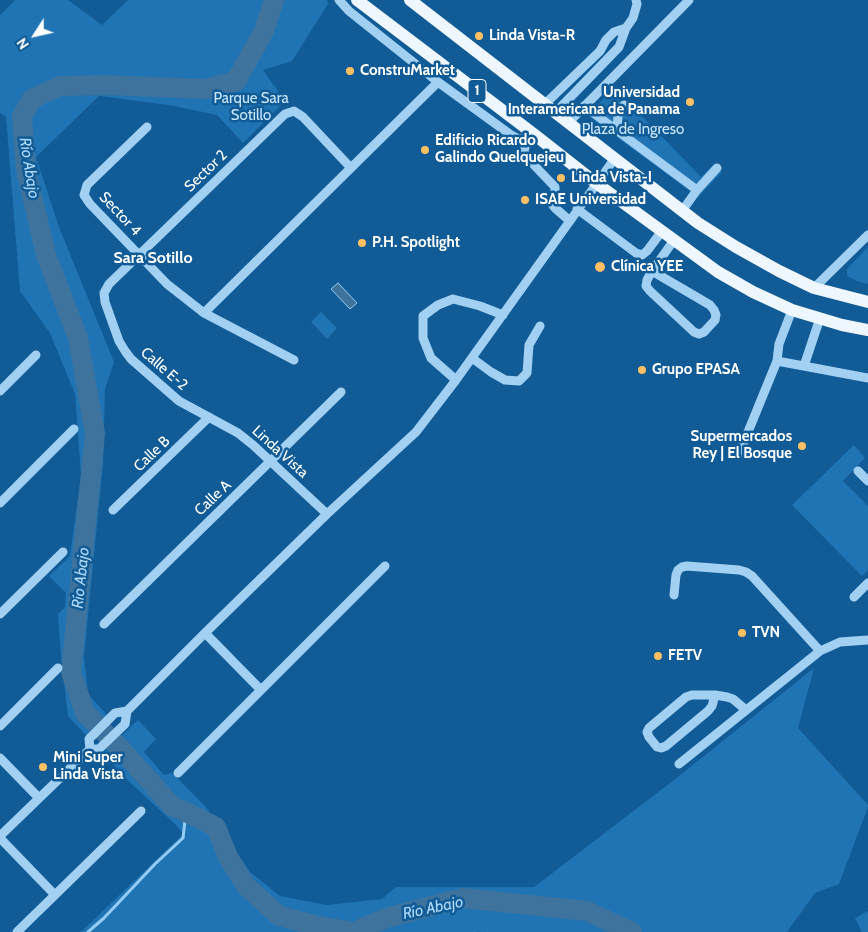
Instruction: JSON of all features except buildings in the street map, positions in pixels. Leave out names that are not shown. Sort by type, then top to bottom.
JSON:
[{"type":"main road","name":"1","points":[[357,0],[531,137],[596,183]]},
{"type":"main road","points":[[410,0],[682,211],[736,247],[814,288],[868,302]]},
{"type":"main road","points":[[596,183],[718,272],[753,292],[792,310],[868,330]]},
{"type":"street","points":[[340,0],[348,11],[438,82],[511,135],[520,139],[531,137]]},
{"type":"street","points":[[556,112],[620,46],[626,28],[633,18],[637,4],[636,0]]},
{"type":"street","points":[[569,122],[689,0]]},
{"type":"street","points":[[545,104],[600,51],[606,40],[614,32],[626,28]]},
{"type":"street","points":[[204,313],[438,82]]},
{"type":"street","points":[[617,130],[618,116],[624,105]]},
{"type":"street","points":[[584,106],[697,190]]},
{"type":"street","name":"Sector 2","points":[[140,255],[285,114],[294,111],[303,118],[351,168]]},
{"type":"street","name":"Sector 4","points":[[140,255],[90,204],[84,195],[87,185],[147,127]]},
{"type":"street","points":[[531,137],[524,152],[555,187],[552,204],[570,221]]},
{"type":"street","points":[[93,746],[115,713],[127,711],[327,514],[416,432],[472,358],[615,158]]},
{"type":"street","points":[[682,211],[697,190],[717,168]]},
{"type":"street","points":[[577,210],[636,253],[642,255],[648,251],[662,232]]},
{"type":"street","points":[[814,288],[868,235]]},
{"type":"street","points":[[652,271],[710,305],[716,315],[715,320],[704,332],[699,334],[694,332],[646,286],[646,280],[652,271],[674,240]]},
{"type":"street","points":[[140,255],[167,284],[204,313],[294,360]]},
{"type":"street","name":"Calle E-2","points":[[140,255],[109,284],[104,293],[105,302],[119,341],[131,359],[179,401],[209,417]]},
{"type":"street","points":[[456,380],[432,358],[423,338],[423,316],[438,305],[453,299],[480,306],[503,315]]},
{"type":"street","points":[[739,454],[777,361],[779,344],[792,310]]},
{"type":"street","points":[[804,366],[820,318]]},
{"type":"street","points":[[472,358],[505,380],[519,381],[527,373],[529,346],[540,326]]},
{"type":"street","points":[[0,391],[36,355]]},
{"type":"street","points":[[777,361],[868,378]]},
{"type":"street","name":"Calle A","points":[[104,624],[341,392]]},
{"type":"street","name":"Linda Vista","points":[[209,417],[238,433],[253,445],[327,514]]},
{"type":"street","name":"Calle B","points":[[113,510],[209,417]]},
{"type":"street","points":[[0,503],[74,429]]},
{"type":"street","points":[[858,471],[868,481]]},
{"type":"street","points":[[2,610],[63,552]]},
{"type":"street","points":[[178,773],[385,566]]},
{"type":"street","points":[[674,595],[676,575],[682,567],[746,572],[752,576],[820,651]]},
{"type":"street","points":[[854,596],[867,586]]},
{"type":"street","points":[[205,633],[261,690]]},
{"type":"street","points":[[679,764],[820,651],[840,642],[868,640]]},
{"type":"street","points":[[0,726],[58,668]]},
{"type":"street","points":[[715,695],[712,706],[708,711],[666,746],[657,747],[649,737],[647,732],[649,728],[686,697],[692,695],[715,695],[733,699],[746,710]]},
{"type":"street","points":[[55,895],[0,837],[93,746],[125,724],[127,711]]},
{"type":"street","points":[[0,758],[39,798]]},
{"type":"street","points":[[17,932],[141,811]]},
{"type":"green space","name":"Parque Sara Sotillo","points":[[15,0],[68,0],[102,25],[128,0],[327,0],[328,4],[292,61],[263,70],[285,101],[243,143],[217,115],[169,105],[99,96],[36,157],[59,227],[114,362],[105,389],[103,464],[84,656],[88,694],[108,716],[87,736],[68,716],[58,614],[65,607],[66,593],[49,576],[70,556],[81,475],[75,394],[50,333],[20,291],[6,117],[0,113],[0,15]]},
{"type":"green space","name":"Plaza de Ingreso","points":[[610,91],[633,114],[637,111],[701,177],[714,164],[722,172],[698,197],[588,116]]},
{"type":"green space","points":[[868,247],[868,284],[847,276],[847,269]]},
{"type":"green space","points":[[321,312],[337,328],[327,339],[311,322]]},
{"type":"green space","points":[[854,445],[865,458],[843,481],[868,506],[868,570],[862,576],[792,505]]},
{"type":"green space","points":[[814,668],[798,728],[868,807],[839,884],[815,893],[787,932],[81,932],[183,834],[175,824],[123,776],[103,753],[138,720],[156,739],[144,752],[164,775],[172,773],[206,807],[250,872],[280,896],[327,905],[382,899],[396,887],[534,887],[674,780]]},
{"type":"green space","points":[[868,911],[868,932],[862,932],[855,918]]},
{"type":"shaded area","points":[[338,283],[357,303],[350,309],[331,289]]},
{"type":"waterway","name":"Río Abajo","points":[[274,0],[264,31],[236,81],[206,89],[106,85],[60,86],[32,99],[22,116],[26,170],[46,255],[78,338],[95,434],[71,672],[85,713],[121,749],[173,807],[216,827],[228,857],[246,886],[279,916],[354,932],[386,918],[463,898],[587,911],[632,932]]},
{"type":"waterway","points":[[88,932],[183,838],[186,812]]},
{"type":"place","name":"Linda Vista-R","points":[[479,36]]},
{"type":"place","name":"ConstruMarket","points":[[350,71]]},
{"type":"place","name":"Universidad Interamericana de Panama","points":[[690,102]]},
{"type":"place","name":"Edificio Ricardo Galindo Quelquejeu","points":[[425,150]]},
{"type":"place","name":"Linda Vista-I","points":[[561,178]]},
{"type":"place","name":"ISAE Universidad","points":[[525,200]]},
{"type":"place","name":"P.H. Spotlight","points":[[362,243]]},
{"type":"place","name":"Clínica YEE","points":[[600,267]]},
{"type":"place","name":"Grupo EPASA","points":[[642,370]]},
{"type":"place","name":"Supermercados Rey | El Bosque","points":[[802,446]]},
{"type":"place","name":"TVN","points":[[742,633]]},
{"type":"place","name":"FETV","points":[[658,656]]},
{"type":"place","name":"Mini Super Linda Vista","points":[[43,767]]},
{"type":"district","name":"Sara Sotillo","points":[[153,258]]}]
